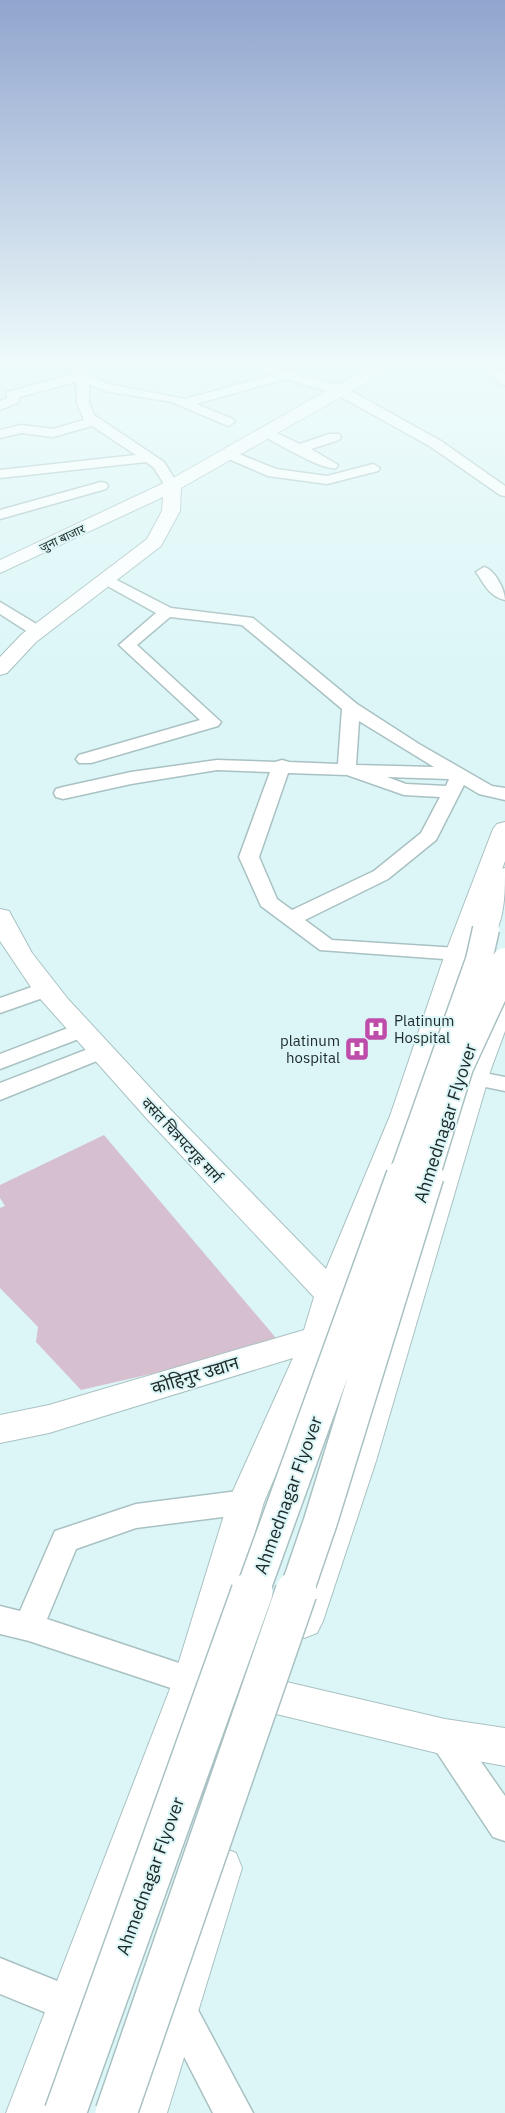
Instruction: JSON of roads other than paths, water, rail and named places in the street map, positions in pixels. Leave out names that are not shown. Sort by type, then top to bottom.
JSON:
[{"type":"main road","name":"जुना बाजार","points":[[0,567],[172,486],[210,465]]},
{"type":"main road","points":[[0,669],[38,632],[155,542],[171,511],[172,486]]},
{"type":"main road","points":[[29,2113],[192,1681],[246,1502],[318,1338],[330,1294],[404,1116],[458,954],[505,830]]},
{"type":"main road","name":"Ahmednagar Flyover","points":[[65,2113],[352,1319],[479,960],[486,929],[505,876]]},
{"type":"main road","name":"वसंत चित्रपटगृह मार्ग","points":[[2,928],[46,989],[166,1125],[330,1294]]},
{"type":"main road","name":"Ahmednagar Flyover","points":[[116,2113],[161,1977],[320,1523],[460,1067],[496,987],[505,961]]},
{"type":"main road","points":[[144,2113],[278,1698],[359,1461],[404,1312],[489,1081],[505,994]]},
{"type":"main road","points":[[330,1294],[404,1312]]},
{"type":"main road","name":"कोहिनुर उद्यान","points":[[0,1429],[49,1419],[318,1338],[391,1354]]},
{"type":"main road","points":[[278,1698],[445,1738],[505,1747]]},
{"type":"street","points":[[0,474],[87,465]]},
{"type":"street","points":[[158,465],[172,486]]},
{"type":"street","points":[[255,465],[273,472],[327,480],[373,468]]},
{"type":"street","points":[[466,465],[505,492]]},
{"type":"street","points":[[0,515],[101,486]]},
{"type":"street","points":[[484,572],[497,592],[505,595]]},
{"type":"street","points":[[107,580],[167,612],[248,620],[351,708],[413,748],[486,790],[505,794]]},
{"type":"street","points":[[0,607],[38,632]]},
{"type":"street","points":[[85,759],[212,722],[127,645],[167,612]]},
{"type":"street","points":[[346,769],[351,708]]},
{"type":"street","points":[[63,793],[131,778],[217,765],[282,765],[461,774]]},
{"type":"street","points":[[282,765],[249,857],[268,902],[327,946],[458,954]]},
{"type":"street","points":[[346,769],[404,789],[452,792]]},
{"type":"street","points":[[291,919],[381,875],[429,836],[461,774]]},
{"type":"street","points":[[0,1006],[46,989]]},
{"type":"street","points":[[0,1062],[81,1030]]},
{"type":"street","points":[[0,1092],[101,1052]]},
{"type":"street","points":[[192,1681],[14,1624],[65,1540],[136,1516],[246,1502]]},
{"type":"street","points":[[445,1738],[505,1825]]},
{"type":"street","points":[[0,1976],[69,2004]]},
{"type":"street","points":[[177,2008],[234,2113]]},
{"type":"place","name":"Platinum Hospital","points":[[376,1029]]},
{"type":"place","name":"platinum hospital","points":[[357,1049]]}]
